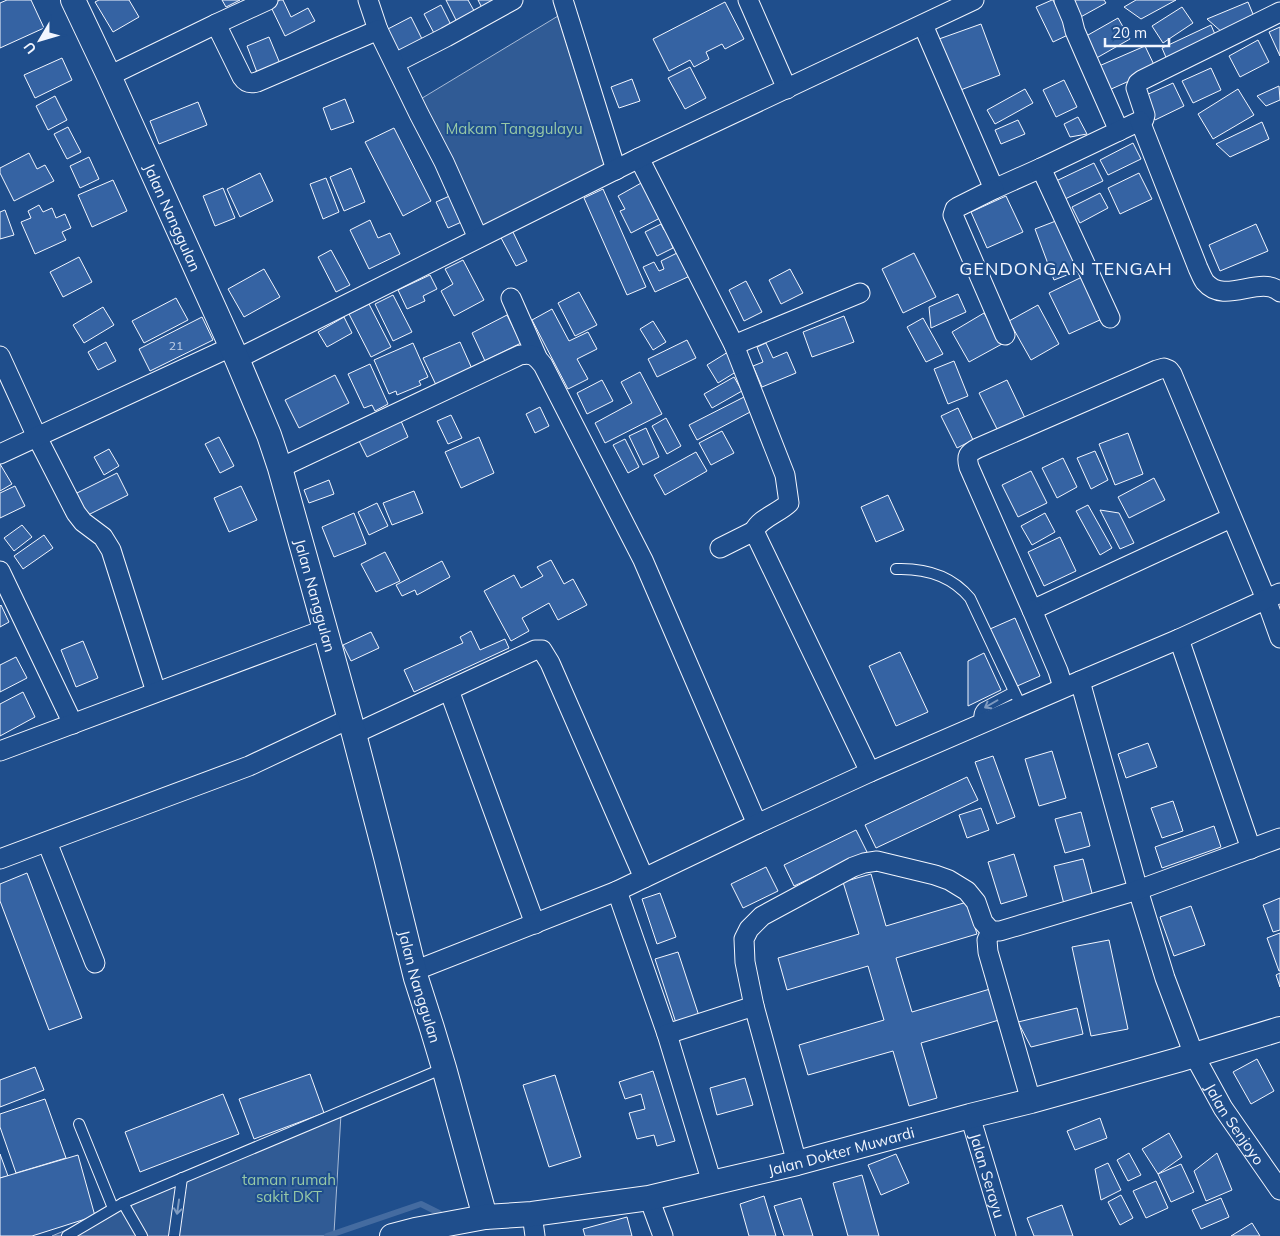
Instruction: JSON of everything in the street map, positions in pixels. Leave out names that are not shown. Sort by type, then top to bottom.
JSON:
[{"type":"street","name":"Jalan Nanggulan","points":[[73,0],[234,353],[269,435],[326,629],[384,848],[414,971],[444,1068],[485,1217]]},
{"type":"street","points":[[109,76],[268,0]]},
{"type":"street","points":[[368,0],[378,30],[444,162],[478,238]]},
{"type":"street","points":[[395,63],[513,0]]},
{"type":"street","points":[[563,0],[616,170]]},
{"type":"street","points":[[748,0],[787,89]]},
{"type":"street","points":[[0,454],[234,353],[478,238],[639,158],[974,0]]},
{"type":"street","points":[[1064,0],[1085,54],[1119,131]]},
{"type":"street","points":[[1005,335],[953,215],[955,209],[1144,119],[1136,88],[1138,83],[1280,12]]},
{"type":"street","points":[[216,24],[242,77],[246,82],[250,83],[257,82],[378,30]]},
{"type":"street","points":[[923,25],[994,189]]},
{"type":"street","points":[[1140,121],[1205,282],[1214,289],[1223,292],[1270,286],[1280,292]]},
{"type":"street","points":[[639,158],[734,345],[785,475],[790,503],[756,526],[754,531],[720,548]]},
{"type":"street","points":[[1041,168],[1110,318]]},
{"type":"street","points":[[734,345],[860,293]]},
{"type":"street","points":[[511,298],[537,357],[543,365],[643,560],[757,824]]},
{"type":"street","points":[[280,468],[520,356],[529,354],[537,357]]},
{"type":"street","points":[[0,356],[37,438],[76,513],[103,537],[111,550],[156,692]]},
{"type":"street","name":"Jalan Senjoyo","points":[[1232,518],[1172,374],[1164,368],[978,448],[970,452],[967,459],[1058,671],[1071,684],[1165,978],[1194,1055],[1223,1108],[1280,1190]]},
{"type":"street","points":[[1032,610],[1232,518],[1273,596],[1280,638]]},
{"type":"street","points":[[754,531],[870,772]]},
{"type":"street","points":[[0,572],[73,724]]},
{"type":"street","points":[[414,971],[617,891],[870,772],[981,724],[1018,699],[1071,684],[1179,639],[1273,596]]},
{"type":"street","points":[[0,751],[326,629]]},
{"type":"street","points":[[1179,639],[1251,849]]},
{"type":"street","points":[[0,859],[449,690],[535,650],[542,650],[550,663],[644,878]]},
{"type":"street","points":[[449,690],[535,924]]},
{"type":"street","points":[[797,1163],[754,1006],[745,962],[744,939],[749,929],[762,916],[853,867],[877,861],[935,874],[950,880],[967,891],[976,902],[983,922],[991,931],[1000,931],[1138,890],[1280,838]]},
{"type":"street","points":[[48,842],[95,962]]},
{"type":"street","points":[[617,891],[667,1034],[712,1183]]},
{"type":"street","points":[[991,931],[987,940],[988,952],[1031,1101]]},
{"type":"street","points":[[667,1034],[754,1006]]},
{"type":"street","name":"Jalan Dokter Muwardi","points":[[392,1236],[485,1217],[534,1225],[797,1163],[1031,1101],[1280,1029]]},
{"type":"street","name":"Jalan Serayu","points":[[970,1116],[1001,1234]]},
{"type":"street","points":[[649,1198],[663,1236]]},
{"type":"lane","points":[[896,568],[921,570],[935,574],[963,590],[970,598],[1018,699]]},
{"type":"lane","points":[[67,1236],[123,1203],[444,1068]]},
{"type":"lane","points":[[79,1124],[112,1208]]},
{"type":"lane","points":[[174,1236],[182,1178]]},
{"type":"lane","points":[[123,1203],[142,1236]]},
{"type":"shaded area","name":"Makam Tanggulayu","points":[[558,16],[605,167],[482,228],[419,100]]},
{"type":"shaded area","name":"taman rumah sakit DKT","points":[[341,1114],[334,1233],[326,1236],[52,1236]]},
{"type":"building","points":[[7,0],[31,0],[44,28],[0,48],[0,3]]},
{"type":"building","points":[[99,0],[129,0],[139,17],[113,32],[95,2]]},
{"type":"building","points":[[222,0],[240,0],[226,7]]},
{"type":"building","points":[[283,0],[291,17],[308,8],[315,21],[285,36],[270,5]]},
{"type":"building","points":[[446,0],[468,0],[477,16],[459,26]]},
{"type":"building","points":[[478,0],[495,0],[483,10]]},
{"type":"building","points":[[1052,0],[1070,34],[1053,42],[1036,7]]},
{"type":"building","points":[[1067,0],[1104,0],[1106,3],[1077,19]]},
{"type":"building","points":[[1136,0],[1176,0],[1141,19],[1124,7]]},
{"type":"building","points":[[725,2],[744,39],[725,49],[722,44],[706,52],[709,59],[694,67],[690,60],[669,71],[653,39]]},
{"type":"building","points":[[1248,2],[1255,19],[1223,33],[1207,19]]},
{"type":"building","points":[[441,5],[453,29],[436,37],[424,14]]},
{"type":"building","points":[[1182,7],[1193,23],[1163,43],[1152,26]]},
{"type":"building","points":[[411,17],[424,43],[397,57],[384,31]]},
{"type":"building","points":[[1118,18],[1130,39],[1093,60],[1081,39]]},
{"type":"building","points":[[981,24],[1000,75],[958,91],[939,39]]},
{"type":"building","points":[[1211,25],[1217,39],[1168,62],[1162,48]]},
{"type":"building","points":[[1280,27],[1280,56],[1269,32]]},
{"type":"building","points":[[269,37],[281,66],[258,75],[247,46]]},
{"type":"building","points":[[1258,40],[1269,62],[1240,77],[1229,56]]},
{"type":"building","points":[[1145,46],[1156,69],[1109,90],[1099,66]]},
{"type":"building","points":[[62,58],[72,80],[35,98],[24,75]]},
{"type":"building","points":[[690,67],[706,98],[685,109],[668,78]]},
{"type":"building","points":[[1211,68],[1221,90],[1193,103],[1182,81]]},
{"type":"building","points":[[632,79],[640,101],[619,108],[611,87]]},
{"type":"building","points":[[1064,80],[1077,107],[1056,117],[1043,90]]},
{"type":"building","points":[[1173,83],[1184,106],[1155,120],[1144,96]]},
{"type":"building","points":[[1279,86],[1280,100],[1266,106],[1257,96]]},
{"type":"building","points":[[1025,89],[1033,103],[995,124],[987,110]]},
{"type":"building","points":[[1238,89],[1254,115],[1213,139],[1198,114]]},
{"type":"building","points":[[55,96],[67,120],[48,130],[36,106]]},
{"type":"building","points":[[345,99],[354,122],[331,130],[323,108]]},
{"type":"building","points":[[198,102],[207,125],[159,144],[150,121]]},
{"type":"building","points":[[1078,117],[1087,134],[1070,137],[1064,124]]},
{"type":"building","points":[[1018,120],[1025,134],[1001,144],[995,130]]},
{"type":"building","points":[[1262,122],[1269,139],[1230,157],[1216,144]]},
{"type":"building","points":[[68,127],[81,152],[67,159],[54,134]]},
{"type":"building","points":[[394,128],[431,201],[403,216],[365,142]]},
{"type":"building","points":[[1133,143],[1141,159],[1108,175],[1100,160]]},
{"type":"building","points":[[29,153],[37,169],[45,165],[54,181],[14,201],[0,173],[0,168]]},
{"type":"building","points":[[89,157],[99,179],[80,188],[70,166]]},
{"type":"building","points":[[1094,163],[1103,181],[1065,199],[1056,181]]},
{"type":"building","points":[[351,168],[365,202],[344,211],[330,177]]},
{"type":"building","points":[[260,173],[273,201],[240,217],[227,189]]},
{"type":"building","points":[[1139,173],[1152,199],[1120,214],[1108,188]]},
{"type":"building","points":[[326,178],[339,212],[323,219],[310,184]]},
{"type":"building","points":[[113,180],[127,211],[92,227],[78,195]]},
{"type":"building","points":[[643,182],[662,217],[631,233],[620,211],[625,209],[618,196]]},
{"type":"building","points":[[223,188],[235,218],[215,226],[203,196]]},
{"type":"building","points":[[603,189],[646,287],[627,295],[584,198]]},
{"type":"building","points":[[1100,193],[1108,208],[1080,223],[1072,207]]},
{"type":"building","points":[[454,194],[466,220],[448,228],[436,202]]},
{"type":"building","points":[[1006,196],[1023,232],[987,248],[971,212]]},
{"type":"building","points":[[39,205],[43,212],[52,208],[56,218],[65,214],[71,228],[62,232],[66,240],[35,254],[21,222],[31,218],[28,211]]},
{"type":"building","points":[[5,210],[14,235],[0,239],[0,212]]},
{"type":"building","points":[[1061,219],[1080,270],[1054,280],[1035,229]]},
{"type":"building","points":[[370,220],[378,238],[390,233],[400,254],[369,269],[350,230]]},
{"type":"building","points":[[661,224],[664,230],[670,227],[677,240],[671,243],[673,248],[657,256],[645,232]]},
{"type":"building","points":[[1256,224],[1268,251],[1220,271],[1209,245]]},
{"type":"building","points":[[511,228],[527,261],[516,266],[499,234]]},
{"type":"building","points":[[331,250],[350,285],[336,292],[318,257]]},
{"type":"building","points":[[681,251],[692,275],[655,292],[643,267],[654,262],[659,271],[664,269],[661,261]]},
{"type":"building","points":[[914,253],[936,297],[903,313],[882,269]]},
{"type":"building","points":[[79,257],[92,282],[63,297],[50,272]]},
{"type":"building","points":[[463,260],[484,300],[454,316],[441,291],[453,284],[445,269]]},
{"type":"building","points":[[264,269],[280,297],[244,317],[228,289]]},
{"type":"building","points":[[790,269],[803,293],[781,304],[769,280]]},
{"type":"building","points":[[430,275],[437,289],[423,296],[425,301],[407,309],[398,290]]},
{"type":"building","points":[[1082,277],[1102,319],[1069,334],[1049,293]]},
{"type":"building","points":[[746,281],[762,312],[744,321],[729,290]]},
{"type":"building","points":[[579,292],[597,325],[575,336],[558,303]]},
{"type":"building","points":[[958,294],[966,312],[931,328],[929,307]]},
{"type":"building","points":[[393,295],[412,332],[393,341],[375,304]]},
{"type":"building","points":[[176,298],[188,320],[144,343],[132,321]]},
{"type":"building","points":[[369,304],[391,347],[371,357],[349,314]]},
{"type":"building","points":[[1038,305],[1059,344],[1031,360],[1009,321]]},
{"type":"building","points":[[103,307],[114,325],[84,343],[73,325]]},
{"type":"building","points":[[552,309],[569,341],[588,332],[597,349],[577,359],[588,379],[568,389],[532,320]]},
{"type":"building","points":[[984,313],[1002,344],[969,362],[952,332]]},
{"type":"building","points":[[507,315],[521,343],[485,361],[472,333]]},
{"type":"building","points":[[844,316],[854,342],[812,357],[803,332]]},
{"type":"building","points":[[202,317],[213,340],[150,371],[139,349]]},
{"type":"building","points":[[344,317],[352,333],[327,347],[318,332]]},
{"type":"building","points":[[923,318],[943,354],[926,362],[907,327]]},
{"type":"building","points":[[653,321],[666,342],[653,350],[640,329]]},
{"type":"building","points":[[687,340],[696,358],[657,377],[648,359]]},
{"type":"building","points":[[106,342],[116,361],[98,370],[88,352]]},
{"type":"building","points":[[460,342],[473,371],[437,387],[423,358]]},
{"type":"building","points":[[413,343],[428,377],[419,381],[421,385],[397,395],[396,391],[389,394],[374,360]]},
{"type":"building","points":[[766,343],[773,358],[787,352],[796,373],[762,387],[753,366],[763,362],[757,347]]},
{"type":"building","points":[[728,352],[739,370],[718,383],[707,365]]},
{"type":"building","points":[[954,361],[968,396],[948,404],[934,369]]},
{"type":"building","points":[[370,364],[388,404],[375,411],[372,405],[364,408],[348,374]]},
{"type":"building","points":[[640,372],[662,414],[605,443],[595,423],[632,403],[621,382]]},
{"type":"building","points":[[335,375],[349,403],[299,428],[285,400]]},
{"type":"building","points":[[734,377],[742,391],[712,408],[704,394]]},
{"type":"building","points":[[602,380],[613,401],[587,414],[577,393]]},
{"type":"building","points":[[1007,380],[1025,418],[998,431],[979,393]]},
{"type":"building","points":[[746,396],[754,410],[697,440],[689,425]]},
{"type":"building","points":[[540,407],[549,426],[535,433],[526,414]]},
{"type":"building","points":[[958,408],[973,440],[957,448],[941,416]]},
{"type":"building","points":[[451,415],[462,438],[448,444],[437,421]]},
{"type":"building","points":[[666,418],[681,446],[667,454],[652,426]]},
{"type":"building","points":[[401,421],[408,437],[367,457],[359,441]]},
{"type":"building","points":[[646,428],[659,457],[643,465],[629,436]]},
{"type":"building","points":[[722,431],[734,453],[711,465],[699,443]]},
{"type":"building","points":[[1128,433],[1143,474],[1115,485],[1099,444]]},
{"type":"building","points":[[219,437],[234,466],[220,473],[205,444]]},
{"type":"building","points":[[479,437],[494,473],[461,488],[445,452]]},
{"type":"building","points":[[625,439],[639,467],[628,473],[613,445]]},
{"type":"building","points":[[109,449],[119,466],[104,475],[94,457]]},
{"type":"building","points":[[1095,451],[1108,480],[1091,489],[1077,458]]},
{"type":"building","points":[[696,452],[707,471],[665,495],[654,475]]},
{"type":"building","points":[[1063,458],[1077,487],[1057,498],[1042,468]]},
{"type":"building","points":[[0,464],[12,484],[0,491]]},
{"type":"building","points":[[1031,471],[1047,503],[1018,517],[1002,485]]},
{"type":"building","points":[[117,473],[128,495],[86,516],[75,494]]},
{"type":"building","points":[[1154,478],[1165,500],[1129,518],[1118,497]]},
{"type":"building","points":[[329,480],[334,494],[309,503],[304,490]]},
{"type":"building","points":[[15,486],[25,506],[0,518],[0,493]]},
{"type":"building","points":[[241,486],[257,520],[229,532],[214,498]]},
{"type":"building","points":[[414,491],[423,513],[392,525],[383,503]]},
{"type":"building","points":[[888,495],[904,530],[876,542],[861,507]]},
{"type":"building","points":[[377,503],[388,526],[369,535],[358,512]]},
{"type":"building","points":[[1088,505],[1112,548],[1100,555],[1076,511]]},
{"type":"building","points":[[1100,510],[1119,513],[1134,543],[1120,549]]},
{"type":"building","points":[[354,513],[366,544],[334,557],[322,527]]},
{"type":"building","points":[[1045,513],[1055,532],[1032,545],[1021,526]]},
{"type":"building","points":[[22,525],[32,537],[14,551],[4,538]]},
{"type":"building","points":[[44,535],[53,548],[23,569],[14,556]]},
{"type":"building","points":[[1060,537],[1076,571],[1044,586],[1028,552]]},
{"type":"building","points":[[385,552],[400,581],[376,592],[361,564]]},
{"type":"building","points":[[551,560],[564,584],[573,579],[587,605],[558,620],[549,603],[522,618],[529,631],[511,641],[484,591],[514,575],[521,588],[543,576],[537,567]]},
{"type":"building","points":[[442,561],[450,577],[417,595],[415,590],[402,596],[396,585]]},
{"type":"building","points":[[0,606],[9,622],[0,627]]},
{"type":"building","points":[[1015,618],[1040,676],[1015,687],[990,629]]},
{"type":"building","points":[[471,631],[480,650],[505,639],[509,648],[414,692],[404,670],[463,643],[460,637]]},
{"type":"building","points":[[371,632],[379,648],[351,661],[343,645]]},
{"type":"building","points":[[83,641],[98,678],[76,687],[61,650]]},
{"type":"building","points":[[900,652],[928,712],[896,726],[869,666]]},
{"type":"building","points":[[984,653],[1001,690],[968,706],[968,661]]},
{"type":"building","points":[[16,657],[27,678],[0,692],[0,665]]},
{"type":"building","points":[[23,692],[35,717],[0,736],[0,704]]},
{"type":"building","points":[[1148,743],[1157,767],[1126,778],[1118,754]]},
{"type":"building","points":[[1052,751],[1066,798],[1039,806],[1025,759]]},
{"type":"building","points":[[993,756],[1015,817],[997,824],[975,762]]},
{"type":"building","points":[[967,777],[978,800],[876,848],[865,825]]},
{"type":"building","points":[[1173,801],[1183,831],[1162,838],[1151,808]]},
{"type":"building","points":[[981,808],[989,830],[967,838],[959,815]]},
{"type":"building","points":[[1081,812],[1090,846],[1065,853],[1055,819]]},
{"type":"building","points":[[1214,826],[1221,847],[1162,868],[1155,847]]},
{"type":"building","points":[[856,830],[867,852],[794,886],[784,865]]},
{"type":"building","points":[[1014,854],[1027,896],[1001,904],[988,862]]},
{"type":"building","points":[[1083,859],[1093,897],[1064,904],[1054,866]]},
{"type":"building","points":[[766,867],[778,891],[743,908],[731,884]]},
{"type":"building","points":[[27,873],[82,1018],[49,1030],[0,901],[0,884]]},
{"type":"building","points":[[871,874],[886,926],[967,902],[977,934],[896,958],[912,1012],[990,989],[999,1020],[921,1043],[937,1098],[909,1106],[893,1051],[808,1075],[799,1045],[884,1020],[868,966],[787,990],[778,958],[859,934],[843,882]]},
{"type":"building","points":[[660,893],[676,937],[657,944],[642,899]]},
{"type":"building","points":[[1280,898],[1280,930],[1273,932],[1263,905]]},
{"type":"building","points":[[1191,906],[1205,945],[1174,956],[1160,917]]},
{"type":"building","points":[[1280,933],[1280,971],[1279,971],[1267,938]]},
{"type":"building","points":[[1109,940],[1128,1029],[1091,1036],[1072,947]]},
{"type":"building","points":[[678,952],[699,1016],[676,1023],[655,959]]},
{"type":"building","points":[[1280,973],[1280,987],[1276,975]]},
{"type":"building","points":[[1077,1008],[1083,1034],[1031,1047],[1018,1022]]},
{"type":"building","points":[[1257,1059],[1274,1091],[1251,1104],[1233,1072]]},
{"type":"building","points":[[35,1067],[44,1090],[0,1107],[0,1080]]},
{"type":"building","points":[[653,1071],[675,1141],[657,1146],[654,1135],[637,1139],[629,1113],[645,1109],[641,1094],[625,1099],[619,1082]]},
{"type":"building","points":[[310,1074],[324,1113],[254,1139],[239,1099]]},
{"type":"building","points":[[555,1075],[581,1157],[549,1167],[523,1085]]},
{"type":"building","points":[[745,1078],[753,1105],[717,1115],[710,1088]]},
{"type":"building","points":[[223,1094],[239,1134],[140,1172],[125,1132]]},
{"type":"building","points":[[45,1099],[66,1158],[16,1173],[0,1127],[0,1114]]},
{"type":"building","points":[[1100,1118],[1107,1138],[1075,1150],[1067,1131]]},
{"type":"building","points":[[1169,1133],[1182,1157],[1158,1174],[1142,1149]]},
{"type":"building","points":[[1129,1153],[1141,1175],[1128,1181],[1117,1160]]},
{"type":"building","points":[[1217,1153],[1232,1190],[1206,1201],[1194,1171]]},
{"type":"building","points":[[0,1154],[8,1176],[0,1178]]},
{"type":"building","points":[[896,1154],[909,1183],[881,1195],[868,1165]]},
{"type":"building","points":[[78,1155],[95,1216],[32,1236],[0,1236],[0,1178]]},
{"type":"building","points":[[1108,1163],[1121,1190],[1101,1200],[1095,1169]]},
{"type":"building","points":[[1181,1164],[1194,1192],[1171,1202],[1158,1174]]},
{"type":"building","points":[[862,1175],[879,1236],[848,1236],[833,1183]]},
{"type":"building","points":[[1156,1181],[1168,1208],[1146,1218],[1133,1191]]},
{"type":"building","points":[[1121,1195],[1133,1218],[1120,1225],[1108,1202]]},
{"type":"building","points":[[764,1196],[776,1236],[749,1236],[740,1204]]},
{"type":"building","points":[[801,1198],[813,1236],[784,1236],[774,1206]]},
{"type":"building","points":[[1221,1198],[1229,1217],[1201,1229],[1192,1210]]},
{"type":"building","points":[[1062,1205],[1073,1236],[1034,1236],[1027,1218]]},
{"type":"building","points":[[627,1217],[632,1236],[585,1236],[583,1229]]},
{"type":"building","points":[[1252,1223],[1260,1236],[1231,1236]]},
{"type":"waterway","points":[[327,1236],[421,1204],[439,1213]]},
{"type":"district","name":"GENDONGAN TENGAH","points":[[1066,268]]}]
